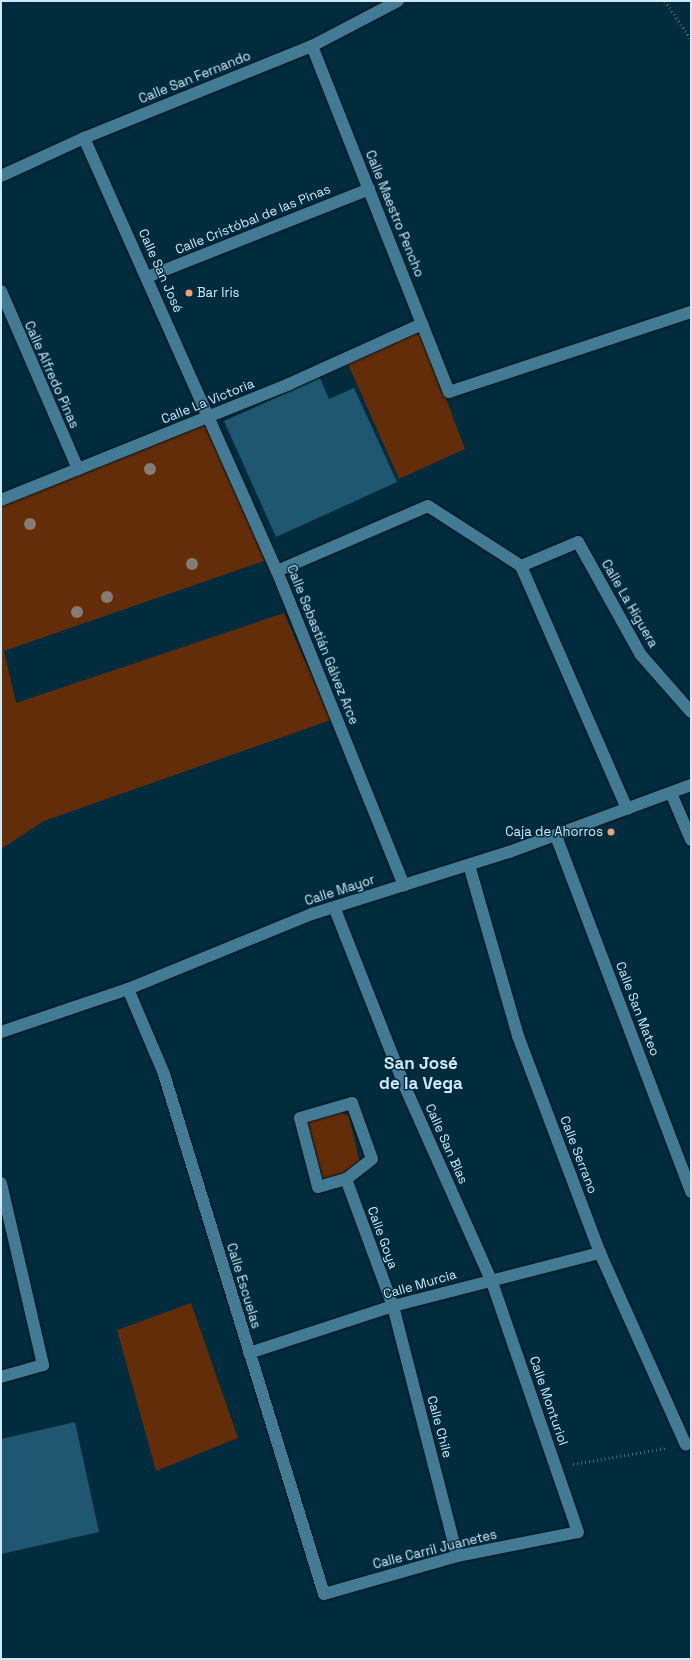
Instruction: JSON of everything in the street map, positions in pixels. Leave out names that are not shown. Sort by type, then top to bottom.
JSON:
[{"type":"street","name":"Calle San Fernando","points":[[1,176],[84,138],[312,46],[398,1]]},
{"type":"street","name":"Calle Maestro Pencho","points":[[312,46],[448,392],[691,312]]},
{"type":"street","name":"Calle San José","points":[[84,138],[210,417]]},
{"type":"street","name":"Calle Cristóbal de las Pinas","points":[[147,277],[369,189]]},
{"type":"street","name":"Calle Alfredo Pinas","points":[[1,291],[78,469]]},
{"type":"street","name":"Calle La Victoria","points":[[1,500],[210,417],[422,324]]},
{"type":"street","name":"Calle Sebastián Gálvez Arce","points":[[210,417],[278,571],[404,885]]},
{"type":"street","points":[[278,571],[428,506],[521,566],[627,810]]},
{"type":"street","name":"Calle La Higuera","points":[[521,566],[578,542],[641,655],[691,712]]},
{"type":"street","name":"Calle Mayor","points":[[1,1032],[128,988],[334,907],[556,836],[691,785]]},
{"type":"street","points":[[671,793],[691,840]]},
{"type":"street","name":"Calle San Mateo","points":[[556,836],[691,1192]]},
{"type":"street","name":"Calle Serrano","points":[[469,865],[518,1036],[600,1253],[686,1444]]},
{"type":"street","name":"Calle San Blas","points":[[334,907],[405,1087],[491,1280]]},
{"type":"street","name":"Calle Escuelas","points":[[128,988],[164,1074],[324,1594]]},
{"type":"street","points":[[352,1103],[372,1159],[346,1179],[318,1187],[300,1118],[352,1103]]},
{"type":"street","name":"Calle Goya","points":[[346,1179],[393,1306]]},
{"type":"street","points":[[1,1183],[43,1365],[1,1377]]},
{"type":"street","name":"Calle Murcia","points":[[249,1353],[393,1306],[600,1253]]},
{"type":"street","name":"Calle Monturiol","points":[[491,1280],[578,1532]]},
{"type":"street","name":"Calle Chile","points":[[393,1306],[457,1556]]},
{"type":"street","name":"Calle Carril Juanetes","points":[[324,1594],[457,1556],[578,1532]]},
{"type":"path","points":[[665,1],[691,39]]},
{"type":"path","points":[[556,1467],[686,1444]]},
{"type":"shaded area","points":[[420,330],[465,449],[399,479],[347,362]]},
{"type":"shaded area","points":[[208,421],[267,560],[4,651],[16,703],[284,613],[331,720],[44,821],[1,849],[1,504]]},
{"type":"shaded area","points":[[340,1111],[349,1117],[361,1167],[323,1180],[307,1122]]},
{"type":"shaded area","points":[[191,1303],[238,1438],[156,1471],[117,1330]]},
{"type":"building","points":[[320,378],[329,399],[354,388],[397,482],[276,537],[224,421]]},
{"type":"building","points":[[75,1422],[99,1532],[1,1554],[1,1439]]},
{"type":"place","name":"Bar Iris","points":[[189,293]]},
{"type":"place","name":"Caja de Ahorros","points":[[611,832]]},
{"type":"district","name":"San José de la Vega","points":[[421,1074]]}]
